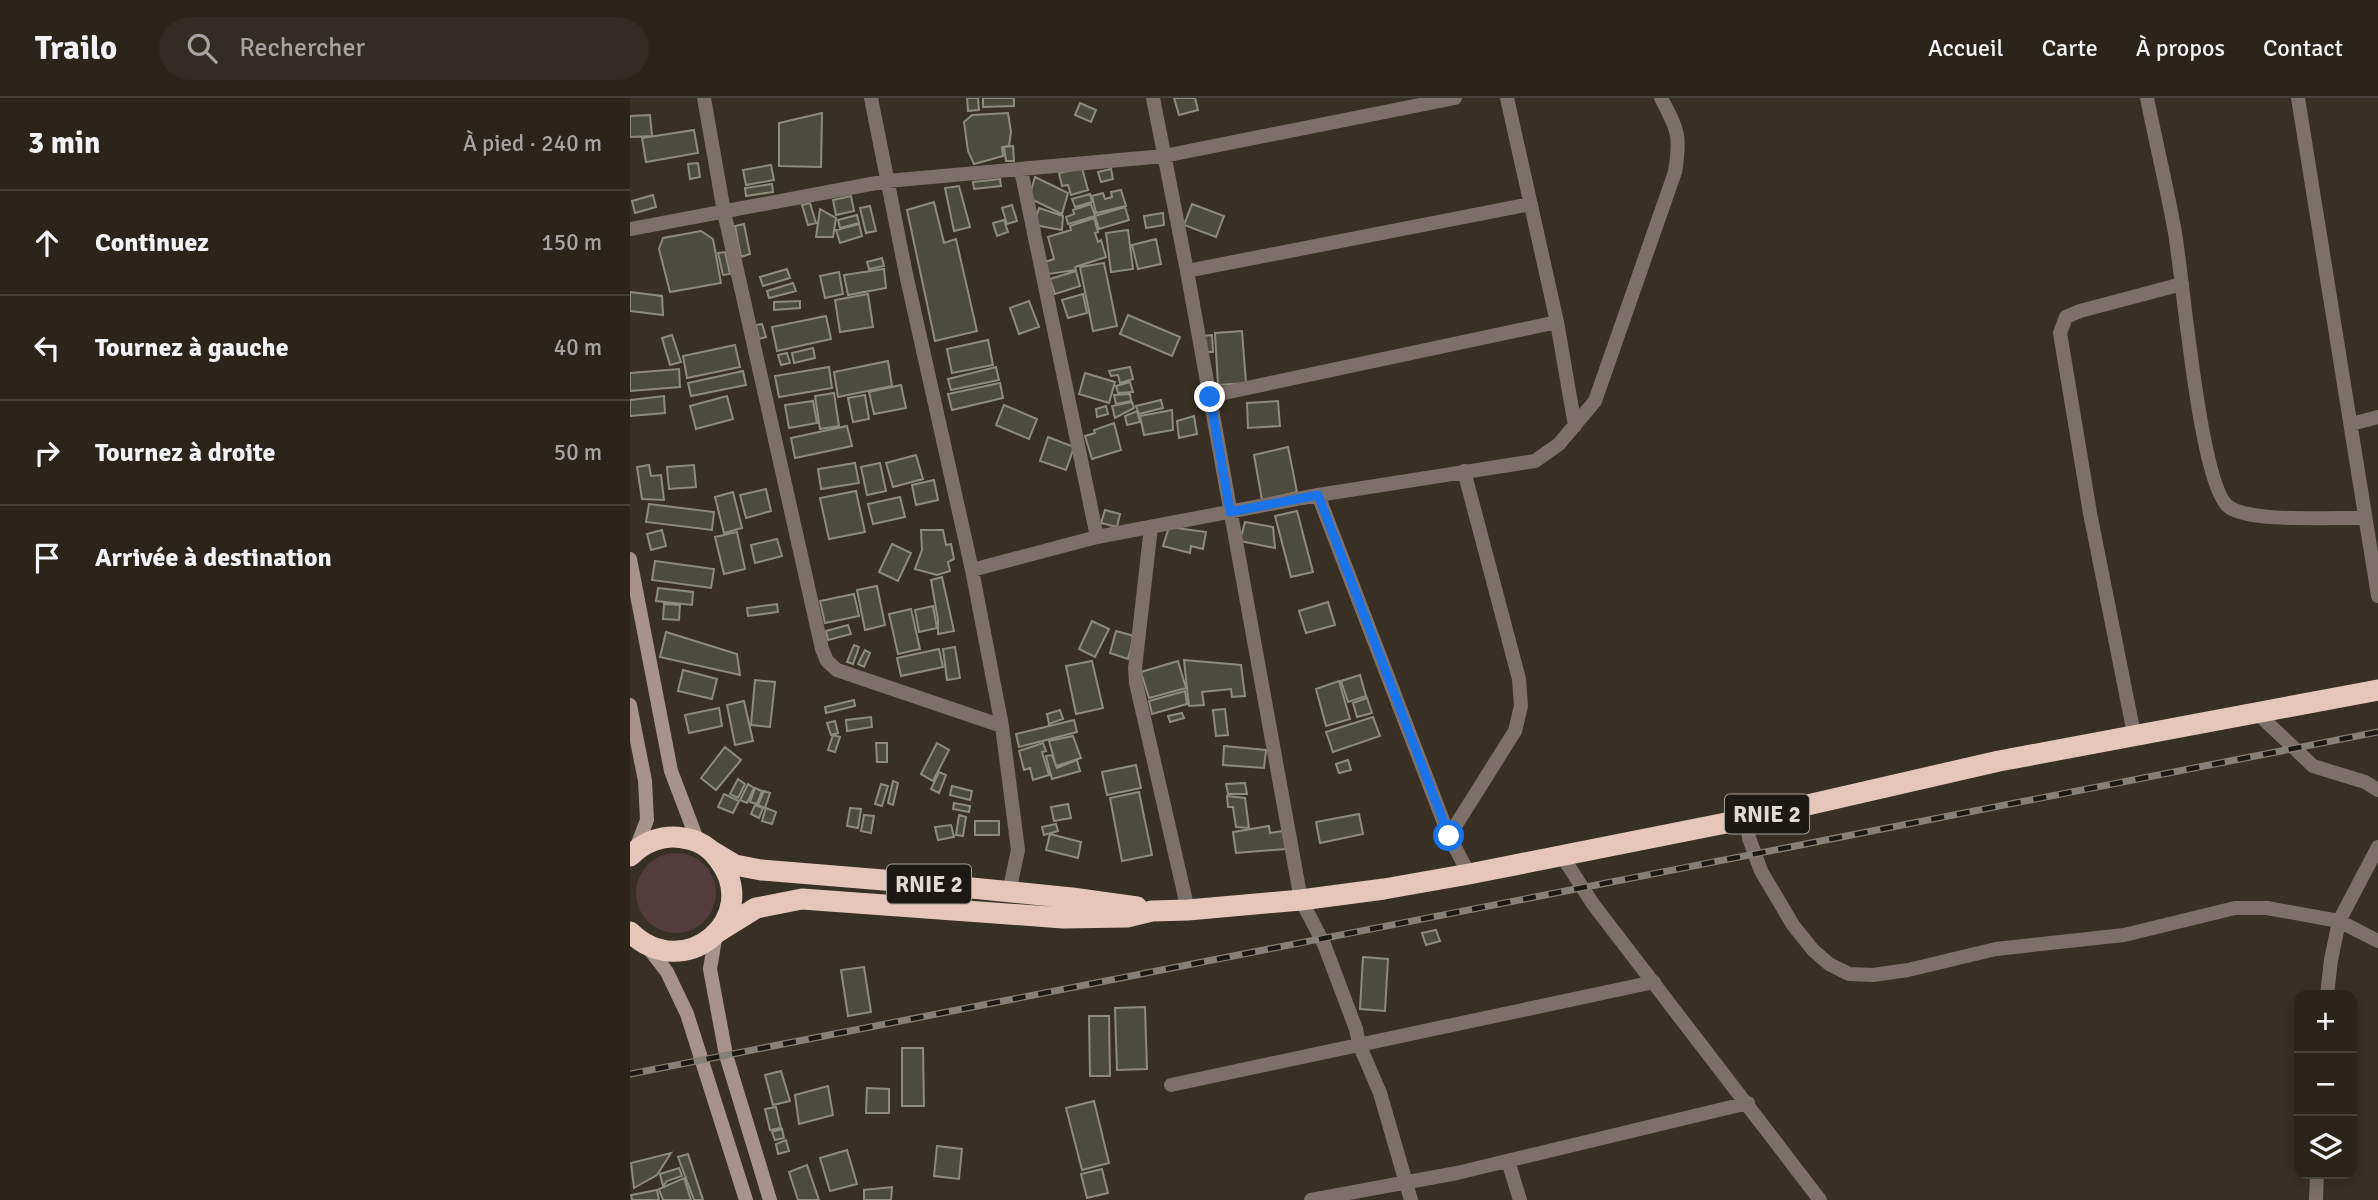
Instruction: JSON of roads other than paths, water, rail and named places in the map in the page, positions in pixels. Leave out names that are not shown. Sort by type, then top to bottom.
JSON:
[{"type":"highway","name":"RNIE 2","points":[[716,933],[756,908],[802,899],[1063,918],[1127,916],[1152,911],[1301,900],[1469,874],[1562,856],[1746,819],[1999,761],[2378,690]]},
{"type":"highway","points":[[633,854],[654,840],[665,837],[676,836],[704,846],[726,870],[731,894],[726,919],[716,933],[702,945],[684,952],[665,952],[636,941]]},
{"type":"highway","name":"RNIE 2","points":[[704,846],[735,865],[761,870],[1009,892],[1127,905],[1152,911]]},
{"type":"main road","points":[[630,559],[671,771],[704,846]]},
{"type":"main road","points":[[630,705],[645,780],[647,820],[633,854]]},
{"type":"main road","points":[[716,933],[710,969],[726,1055],[770,1200]]},
{"type":"main road","points":[[636,941],[667,972],[687,1014],[746,1200]]},
{"type":"street","points":[[704,98],[724,212],[827,661],[837,670],[1002,726]]},
{"type":"street","points":[[871,98],[972,570],[1002,726],[1018,850],[1009,892]]},
{"type":"street","points":[[1153,98],[1301,900],[1324,944],[1356,1029],[1359,1044],[1380,1093],[1411,1200]]},
{"type":"street","points":[[630,229],[887,181],[1164,156],[1455,98]]},
{"type":"street","points":[[1507,98],[1557,322],[1575,426]]},
{"type":"street","points":[[972,570],[1097,537],[1318,495],[1535,461],[1559,444],[1595,401],[1675,172],[1680,144],[1675,124],[1661,98]]},
{"type":"street","points":[[2147,98],[2175,233],[2203,440],[2218,493],[2227,507],[2249,516],[2365,518]]},
{"type":"street","points":[[2298,98],[2378,596]]},
{"type":"street","points":[[1021,170],[1097,537]]},
{"type":"street","points":[[1187,271],[1531,204]]},
{"type":"street","points":[[2134,734],[2090,513],[2060,333],[2066,317],[2080,311],[2182,284]]},
{"type":"street","points":[[1210,397],[1557,322]]},
{"type":"street","points":[[2351,424],[2378,417]]},
{"type":"street","points":[[1449,836],[1516,731],[1521,706],[1519,679],[1464,471]]},
{"type":"street","points":[[1318,495],[1449,836],[1469,874]]},
{"type":"street","points":[[1151,527],[1135,668],[1136,683],[1188,910]]},
{"type":"street","points":[[2256,712],[2313,766],[2365,782],[2378,790]]},
{"type":"street","points":[[1746,819],[1749,838],[1761,871],[1793,925],[1812,950],[1829,964],[1849,974],[1873,975],[1908,970],[1996,949],[2124,935],[2235,908],[2267,908],[2339,921],[2378,941]]},
{"type":"street","points":[[2328,990],[2339,921],[2378,847]]},
{"type":"street","points":[[1562,856],[1594,904],[1820,1200]]},
{"type":"street","points":[[1171,1085],[1654,982]]},
{"type":"street","points":[[1311,1200],[1407,1184],[1748,1103]]},
{"type":"street","points":[[1508,1161],[1520,1200]]},
{"type":"street","points":[[2316,1200],[2317,1179]]},
{"type":"railway","points":[[630,1074],[2378,732]]}]
